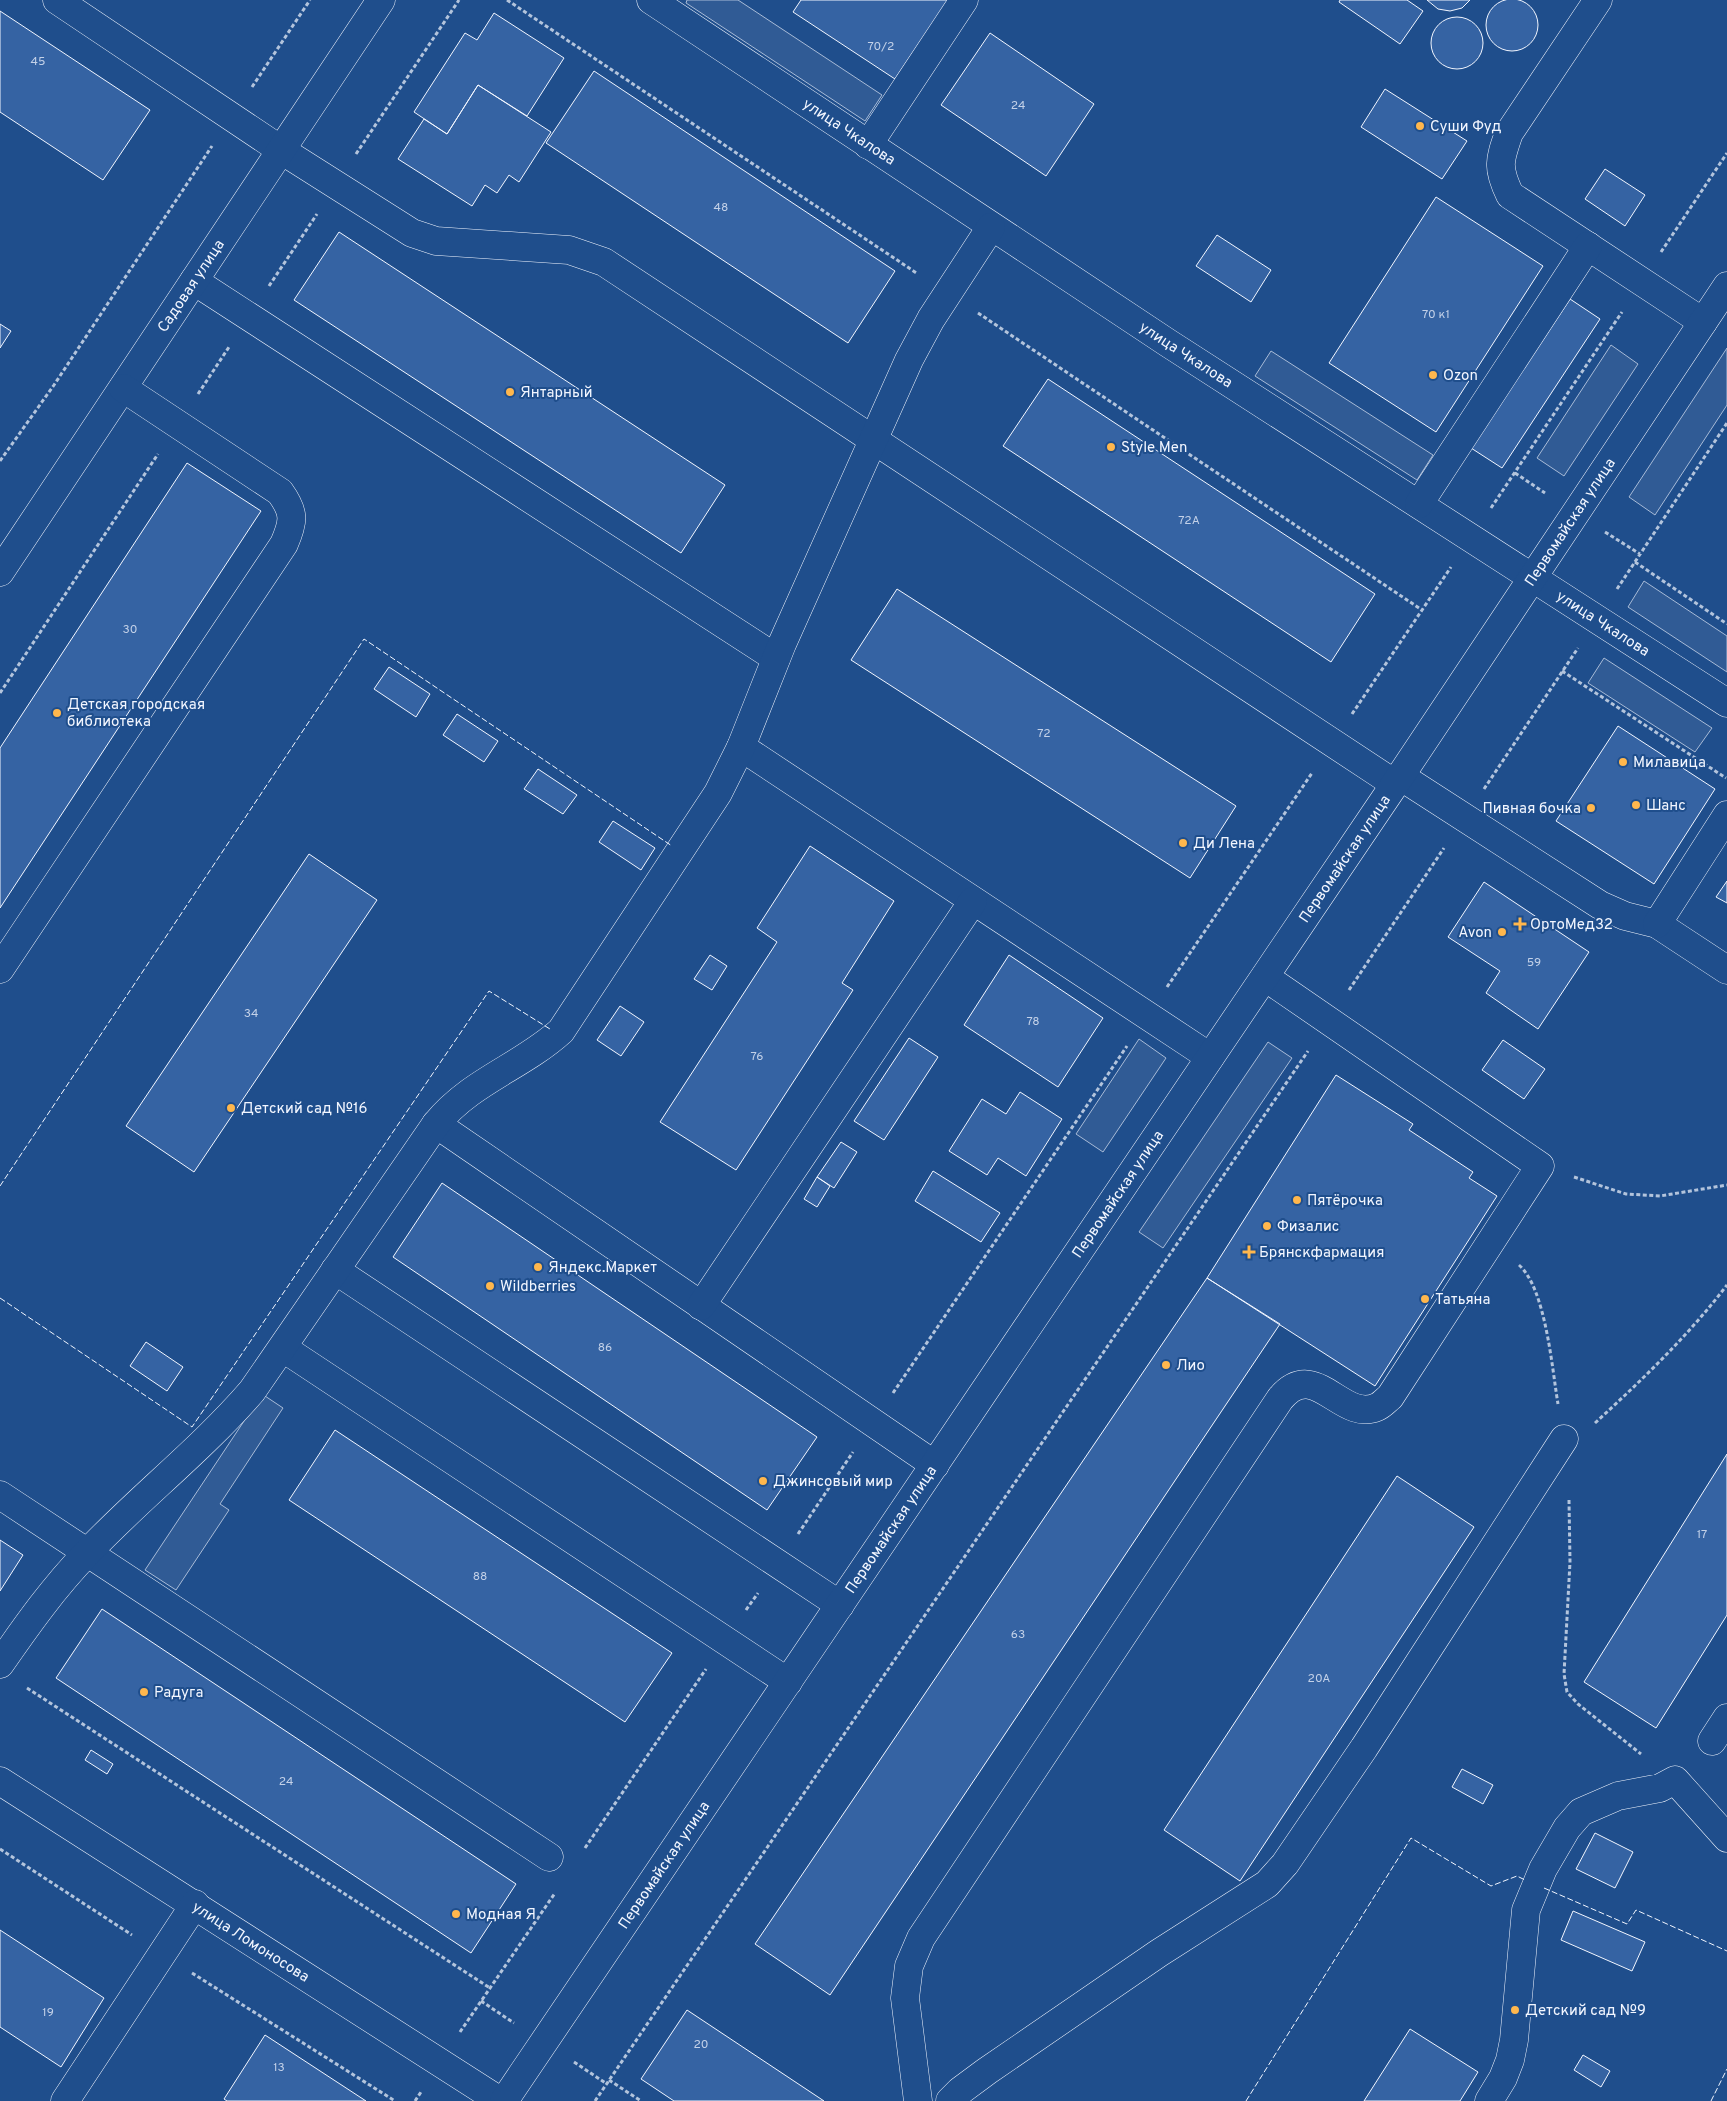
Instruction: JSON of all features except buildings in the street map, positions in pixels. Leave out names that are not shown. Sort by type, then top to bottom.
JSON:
[{"type":"street","points":[[57,0],[282,150],[412,233],[436,241],[569,250],[604,262],[1333,742],[1464,818],[1600,905],[1626,916],[1657,924],[1727,970]]},
{"type":"street","name":"Садовая улица","points":[[0,572],[8,542],[123,388],[381,0]]},
{"type":"street","points":[[868,145],[964,0]]},
{"type":"street","points":[[1598,0],[1509,133],[1501,155],[1500,175],[1510,195],[1703,322]]},
{"type":"street","name":"улица Чкалова","points":[[655,1],[991,227],[1532,578],[1727,702]]},
{"type":"street","points":[[0,1664],[49,1596],[87,1552],[226,1421],[283,1348],[436,1124],[464,1094],[544,1046],[561,1031],[718,793],[741,746],[776,658],[909,360],[926,327],[991,227]]},
{"type":"street","points":[[1419,504],[1588,246]]},
{"type":"street","points":[[194,281],[776,658]]},
{"type":"street","name":"Первомайская улица","points":[[504,2101],[1397,780],[1727,286]]},
{"type":"street","points":[[0,969],[284,544],[292,525],[290,506],[280,492],[123,388]]},
{"type":"street","points":[[741,746],[1210,1057]]},
{"type":"street","points":[[1657,924],[1727,815]]},
{"type":"street","points":[[702,1306],[973,901]]},
{"type":"street","points":[[918,2101],[905,1998],[909,1966],[921,1938],[1289,1388],[1300,1384],[1312,1385],[1351,1406],[1364,1410],[1377,1407],[1390,1397],[1540,1166],[1264,977]]},
{"type":"street","points":[[436,1124],[935,1465]]},
{"type":"street","points":[[335,1270],[840,1605]]},
{"type":"street","points":[[283,1348],[788,1682]]},
{"type":"street","points":[[950,2101],[960,2091],[1011,2054],[1158,1953],[1267,1884],[1285,1864],[1364,1748],[1564,1439]]},
{"type":"street","points":[[0,1495],[549,1858]]},
{"type":"street","points":[[1712,1741],[1727,1718]]},
{"type":"street","points":[[1488,2101],[1503,2078],[1510,2060],[1514,2040],[1526,1910],[1535,1885],[1548,1860],[1567,1828],[1581,1812],[1618,1796],[1660,1788],[1675,1780],[1727,1838]]},
{"type":"street","name":"улица Ломоносова","points":[[0,1781],[195,1904],[500,2101]]},
{"type":"street","points":[[65,2101],[195,1904]]},
{"type":"path","points":[[0,461],[54,385],[310,0]]},
{"type":"path","points":[[595,2101],[1329,1020],[1727,422]]},
{"type":"path","points":[[580,1856],[1515,473]]},
{"type":"path","points":[[1635,562],[1727,624]]},
{"type":"path","points":[[1562,671],[1727,778]]},
{"type":"path","points":[[1540,1166],[1626,1194],[1660,1196],[1727,1185]]},
{"type":"path","points":[[1492,1241],[1524,1269],[1534,1286],[1541,1309],[1564,1439],[1588,1430],[1646,1376],[1700,1320],[1727,1285]]},
{"type":"path","points":[[1569,1498],[1570,1562],[1564,1674],[1567,1692],[1578,1704],[1675,1780]]},
{"type":"path","points":[[25,1686],[490,1988]]},
{"type":"path","points":[[0,1849],[163,1955],[395,2101]]},
{"type":"path","points":[[481,2001],[557,1889]]},
{"type":"path","points":[[609,2080],[641,2101]]},
{"type":"shaded area","points":[[687,0],[738,0],[882,95],[865,121],[686,3]]},
{"type":"shaded area","points":[[1611,345],[1638,364],[1564,476],[1537,458]]},
{"type":"shaded area","points":[[1727,348],[1727,405],[1655,515],[1629,497]]},
{"type":"shaded area","points":[[1271,351],[1433,455],[1417,480],[1255,376]]},
{"type":"shaded area","points":[[1644,581],[1727,636],[1727,672],[1628,607]]},
{"type":"shaded area","points":[[1604,658],[1712,728],[1695,752],[1588,683]]},
{"type":"shaded area","points":[[1139,1039],[1166,1058],[1103,1152],[1076,1134]]},
{"type":"shaded area","points":[[1268,1042],[1292,1058],[1163,1248],[1139,1232]]},
{"type":"shaded area","points":[[262,1394],[283,1408],[220,1504],[229,1510],[176,1590],[145,1570]]},
{"type":"fence","points":[[0,1186],[364,639],[672,846]]},
{"type":"fence","points":[[0,1298],[192,1427],[489,991],[550,1029]]},
{"type":"fence","points":[[1246,2101],[1411,1838],[1491,1886],[1517,1876],[1525,1880]]},
{"type":"fence","points":[[1544,1888],[1627,1924],[1636,1910],[1727,1951]]},
{"type":"fence","points":[[1711,2101],[1727,2069]]},
{"type":"place","name":"Суши Фуд","points":[[1420,126]]},
{"type":"place","name":"Ozon","points":[[1433,375]]},
{"type":"place","name":"Янтарный","points":[[510,392]]},
{"type":"place","name":"Style Men","points":[[1111,447]]},
{"type":"place","name":"Детская городская библиотека","points":[[57,713]]},
{"type":"place","name":"Милавица","points":[[1623,762]]},
{"type":"place","name":"Шанс","points":[[1636,805]]},
{"type":"place","name":"Пивная бочка","points":[[1591,808]]},
{"type":"place","name":"Ди Лена","points":[[1183,843]]},
{"type":"place","name":"ОртоМед32","points":[[1520,924]]},
{"type":"place","name":"Avon","points":[[1502,932]]},
{"type":"place","name":"Детский сад №16","points":[[231,1108]]},
{"type":"place","name":"Пятёрочка","points":[[1297,1200]]},
{"type":"place","name":"Физалис","points":[[1267,1226]]},
{"type":"place","name":"Брянскфармация","points":[[1249,1252]]},
{"type":"place","name":"Яндекс.Маркет","points":[[538,1267]]},
{"type":"place","name":"Wildberries","points":[[490,1286]]},
{"type":"place","name":"Татьяна","points":[[1425,1299]]},
{"type":"place","name":"Лио","points":[[1166,1365]]},
{"type":"place","name":"Джинсовый мир","points":[[763,1481]]},
{"type":"place","name":"Радуга","points":[[144,1692]]},
{"type":"place","name":"Модная Я","points":[[456,1914]]},
{"type":"place","name":"Детский сад №9","points":[[1515,2010]]}]
